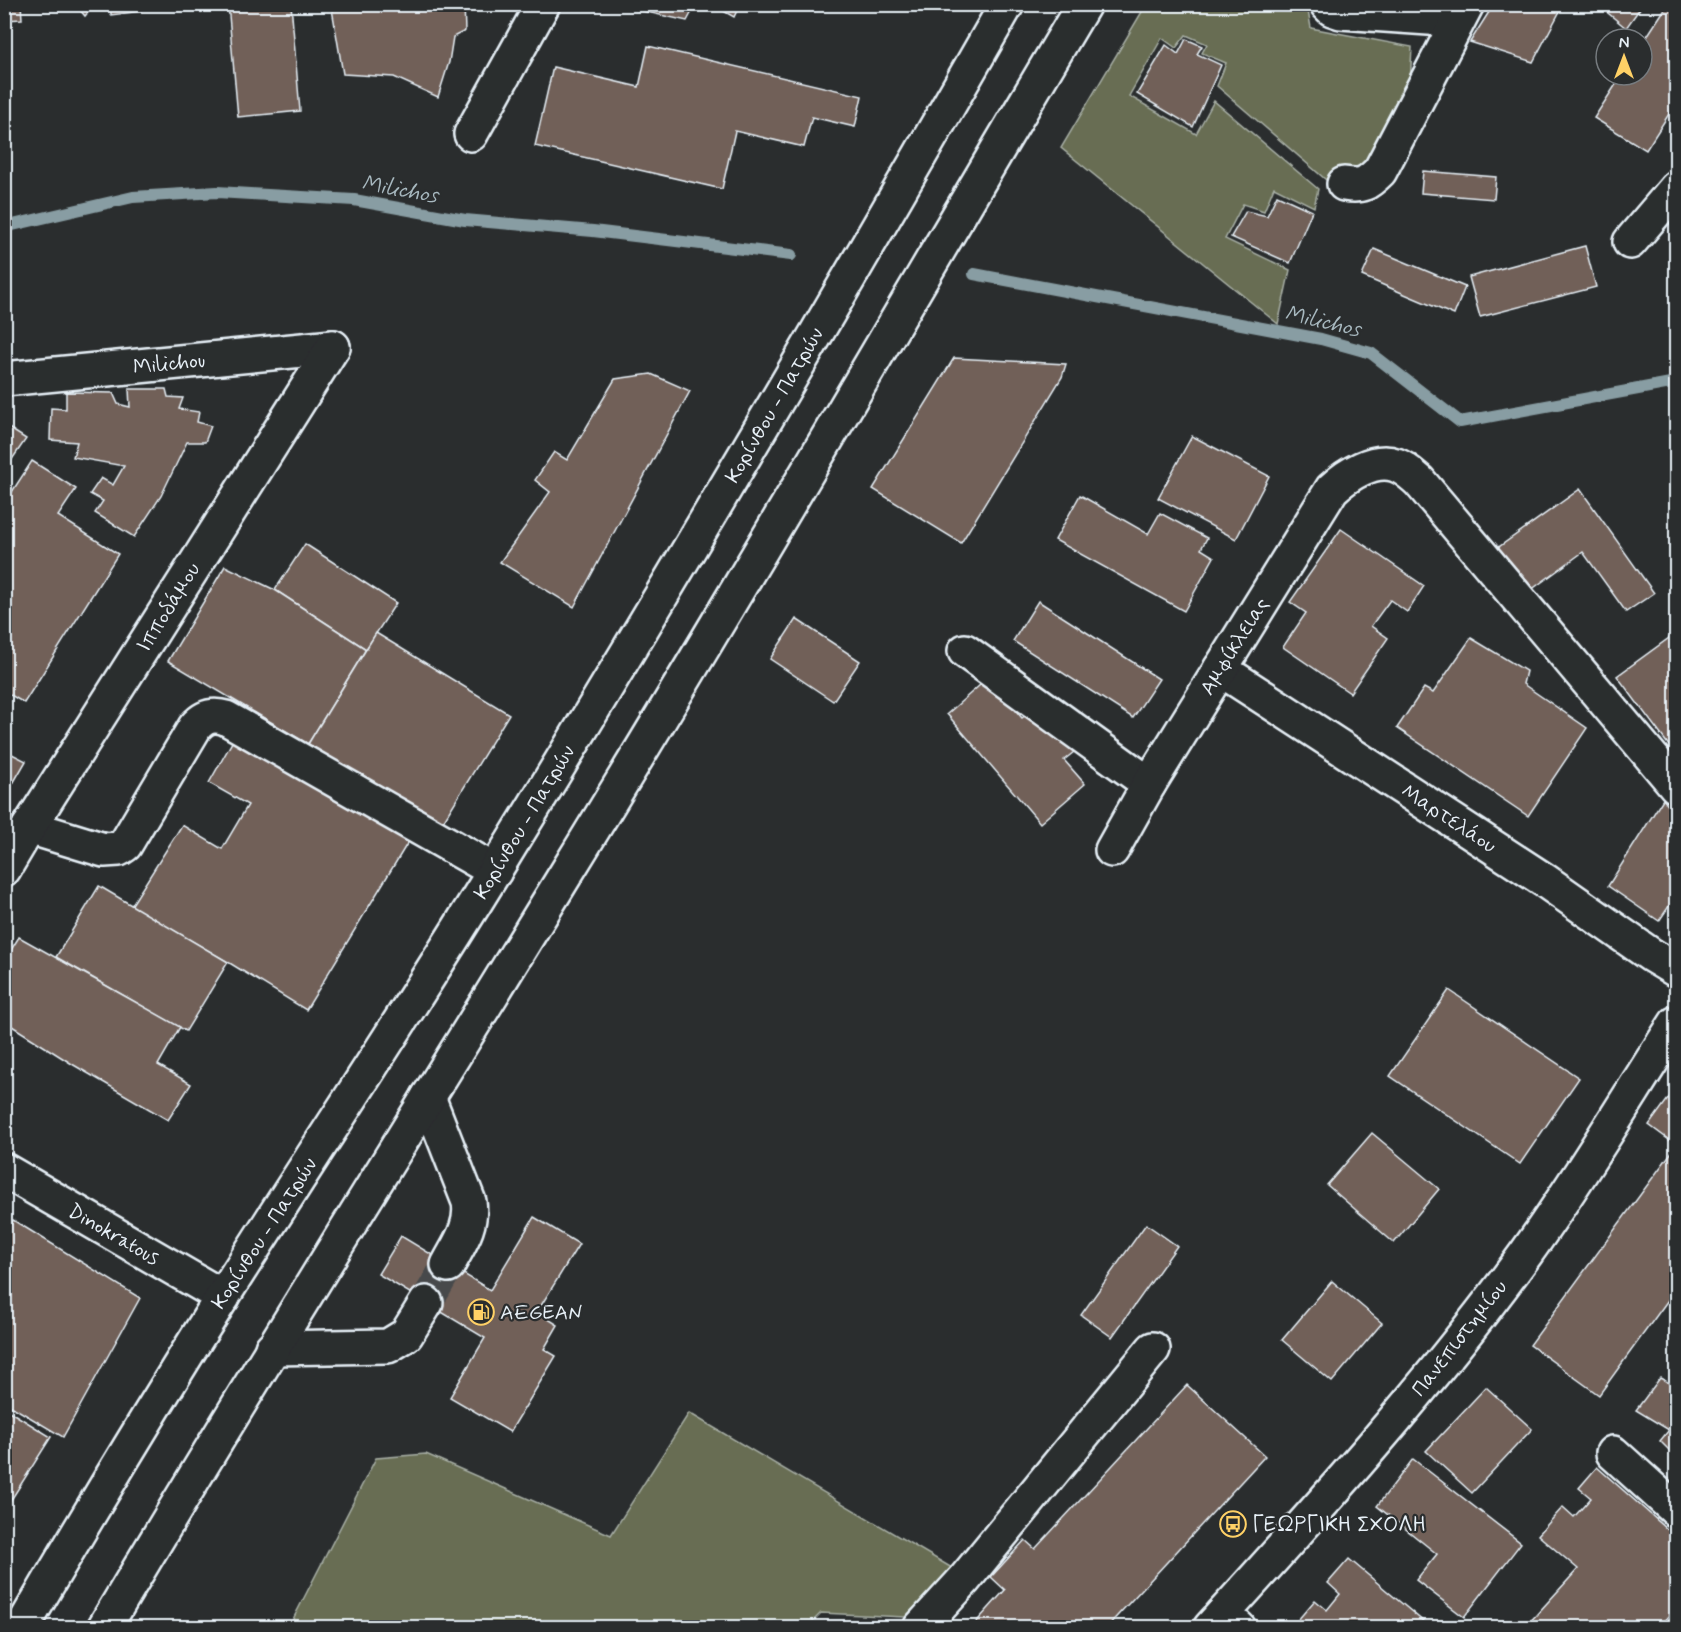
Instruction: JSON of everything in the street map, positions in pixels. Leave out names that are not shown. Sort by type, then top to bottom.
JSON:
[{"type":"main road","points":[[471,134],[543,4]]},
{"type":"main road","name":"Κορίνθου - Πατρών","points":[[22,1628],[97,1499],[495,871],[674,576],[878,230],[1007,4]]},
{"type":"main road","points":[[104,1628],[272,1348],[735,596],[1084,4]]},
{"type":"main road","points":[[1327,4],[1332,9],[1341,12],[1462,12],[1380,171],[1368,183],[1356,186],[1344,184]]},
{"type":"main road","points":[[1630,242],[1677,189]]},
{"type":"main road","name":"Milichou","points":[[4,379],[333,347]]},
{"type":"main road","name":"Ιπποδάμου","points":[[4,868],[333,347]]},
{"type":"main road","name":"Αμφίκλειας","points":[[1112,850],[1149,784],[1332,489],[1353,473],[1377,464],[1395,464],[1419,481],[1677,786]]},
{"type":"main road","points":[[965,651],[1149,784]]},
{"type":"main road","name":"Μαρτελάου","points":[[1220,669],[1534,874],[1651,955],[1677,969]]},
{"type":"main road","points":[[29,827],[104,850],[119,849],[125,845],[195,727],[201,720],[218,715],[495,871]]},
{"type":"main road","name":"Πανεπιστημίου","points":[[1224,1623],[1269,1564],[1439,1367],[1537,1236],[1677,1023]]},
{"type":"main road","points":[[428,1097],[469,1202],[471,1213],[466,1232],[448,1265]]},
{"type":"main road","name":"Dinokratous","points":[[4,1170],[223,1297]]},
{"type":"main road","points":[[272,1348],[388,1346],[406,1335],[426,1303]]},
{"type":"main road","points":[[920,1628],[964,1580],[1153,1349]]},
{"type":"main road","points":[[1613,1453],[1677,1510]]},
{"type":"green space","points":[[1146,5],[1307,5],[1311,28],[1412,47],[1410,84],[1386,161],[1339,191],[1217,86],[1226,63],[1202,53],[1207,44],[1186,35],[1176,48],[1162,38],[1129,96],[1196,134],[1214,101],[1318,189],[1314,207],[1274,187],[1264,211],[1243,204],[1225,239],[1290,270],[1278,324],[1061,148]]},
{"type":"green space","points":[[689,1413],[952,1568],[905,1617],[821,1613],[807,1627],[289,1627],[376,1458],[426,1454],[611,1535]]},
{"type":"building","points":[[4,4],[21,4],[22,19],[4,20]]},
{"type":"building","points":[[75,4],[95,4],[85,16]]},
{"type":"building","points":[[111,4],[142,4],[141,11],[111,15]]},
{"type":"building","points":[[228,4],[291,4],[300,111],[238,117]]},
{"type":"building","points":[[345,4],[464,4],[465,31],[453,37],[449,62],[438,97],[394,77],[343,74],[332,9],[345,7]]},
{"type":"building","points":[[611,4],[696,4],[687,21]]},
{"type":"building","points":[[711,4],[740,4],[734,17]]},
{"type":"building","points":[[1494,4],[1551,4],[1560,11],[1533,62],[1470,42]]},
{"type":"building","points":[[1597,4],[1643,4],[1625,27]]},
{"type":"building","points":[[1668,4],[1676,4],[1676,103],[1646,150],[1594,118],[1614,87],[1654,87],[1653,27]]},
{"type":"building","points":[[1186,39],[1202,46],[1197,54],[1221,65],[1193,127],[1137,94],[1166,45],[1178,54]]},
{"type":"building","points":[[648,46],[862,96],[855,127],[812,117],[804,147],[735,131],[722,189],[535,146],[553,67],[639,87]]},
{"type":"building","points":[[1423,171],[1496,177],[1494,199],[1421,193]]},
{"type":"building","points":[[1277,195],[1312,211],[1290,263],[1231,237],[1246,211],[1267,216]]},
{"type":"building","points":[[1585,246],[1596,287],[1480,317],[1469,277]]},
{"type":"building","points":[[1374,249],[1465,287],[1454,315],[1362,276]]},
{"type":"building","points":[[954,358],[1066,364],[1062,377],[961,543],[873,489]]},
{"type":"building","points":[[651,374],[690,391],[574,607],[500,562],[550,492],[535,480],[554,452],[567,460],[615,379]]},
{"type":"building","points":[[129,389],[166,389],[168,397],[183,398],[179,409],[199,412],[197,422],[211,426],[205,442],[187,442],[161,496],[134,537],[95,513],[103,501],[90,494],[101,478],[113,485],[124,466],[73,457],[77,442],[50,440],[51,408],[66,409],[66,392],[113,393],[118,404],[130,407]]},
{"type":"building","points":[[4,425],[26,439],[4,471]]},
{"type":"building","points":[[1192,436],[1269,476],[1236,539],[1158,498]]},
{"type":"building","points":[[32,461],[76,489],[58,516],[118,554],[24,703],[4,691],[4,504]]},
{"type":"building","points":[[1580,489],[1654,593],[1626,612],[1583,552],[1520,598],[1489,554]]},
{"type":"building","points":[[1080,495],[1148,534],[1160,513],[1207,538],[1201,549],[1214,557],[1184,611],[1055,540]]},
{"type":"building","points":[[1341,529],[1424,586],[1407,612],[1390,600],[1371,626],[1388,638],[1350,693],[1283,647],[1306,613],[1290,602]]},
{"type":"building","points":[[305,544],[396,603],[366,649],[275,590]]},
{"type":"building","points":[[225,566],[275,590],[366,649],[308,744],[168,661]]},
{"type":"building","points":[[1038,601],[1159,679],[1133,718],[1013,641]]},
{"type":"building","points":[[796,619],[860,661],[833,701],[770,659]]},
{"type":"building","points":[[376,633],[509,714],[441,825],[308,744]]},
{"type":"building","points":[[1676,633],[1676,755],[1617,676]]},
{"type":"building","points":[[1471,638],[1526,671],[1523,684],[1587,728],[1528,816],[1397,728],[1424,688],[1433,693]]},
{"type":"building","points":[[988,678],[1022,718],[1036,707],[1074,752],[1064,760],[1085,784],[1040,823],[947,714]]},
{"type":"building","points":[[236,735],[410,839],[306,1010],[131,906],[182,825],[222,849],[248,805],[209,783]]},
{"type":"building","points":[[4,750],[26,761],[4,799]]},
{"type":"building","points":[[1663,799],[1676,816],[1676,896],[1659,921],[1608,886]]},
{"type":"building","points":[[99,886],[228,962],[186,1031],[56,957]]},
{"type":"building","points":[[19,937],[180,1027],[158,1065],[191,1084],[168,1120],[4,1021],[4,961]]},
{"type":"building","points":[[1449,990],[1579,1078],[1520,1164],[1390,1076]]},
{"type":"building","points":[[1676,1088],[1676,1145],[1649,1125]]},
{"type":"building","points":[[1372,1133],[1439,1189],[1394,1243],[1327,1185]]},
{"type":"building","points":[[1676,1146],[1676,1289],[1599,1395],[1530,1345]]},
{"type":"building","points":[[534,1217],[579,1244],[537,1312],[558,1325],[544,1349],[556,1356],[510,1432],[450,1397],[485,1338],[378,1274],[401,1236],[490,1290]]},
{"type":"building","points":[[13,1220],[140,1298],[63,1437],[4,1402],[4,1235]]},
{"type":"building","points":[[1146,1224],[1177,1246],[1112,1337],[1081,1315]]},
{"type":"building","points":[[1332,1281],[1382,1323],[1332,1382],[1282,1340]]},
{"type":"building","points":[[1660,1378],[1676,1385],[1676,1457],[1660,1441],[1669,1430],[1636,1410]]},
{"type":"building","points":[[1187,1385],[1265,1456],[1106,1628],[971,1628],[1005,1590],[991,1577],[1025,1540],[1035,1549]]},
{"type":"building","points":[[1486,1387],[1532,1429],[1472,1493],[1426,1451]]},
{"type":"building","points":[[4,1408],[51,1437],[4,1511]]},
{"type":"building","points":[[1413,1459],[1521,1543],[1464,1617],[1416,1580],[1437,1554],[1377,1506]]},
{"type":"building","points":[[1597,1467],[1676,1537],[1676,1607],[1658,1628],[1530,1628],[1527,1625],[1578,1569],[1538,1535],[1563,1507],[1574,1517],[1591,1498],[1579,1488]]},
{"type":"building","points":[[1349,1559],[1431,1628],[1291,1628],[1315,1600],[1327,1610],[1340,1594],[1328,1583]]},
{"type":"waterway","name":"Milichos","points":[[4,227],[133,197],[217,192],[354,200],[465,220],[593,231],[791,255]]},
{"type":"waterway","name":"Milichos","points":[[974,274],[1321,339],[1371,353],[1460,422],[1676,382]]},
{"type":"tunnel","points":[[426,1303],[448,1265]]},
{"type":"place","name":"AEGEAN","points":[[481,1312]]},
{"type":"place","name":"ΓΕΩΡΓΙΚΗ ΣΧΟΛΗ","points":[[1233,1524]]}]
